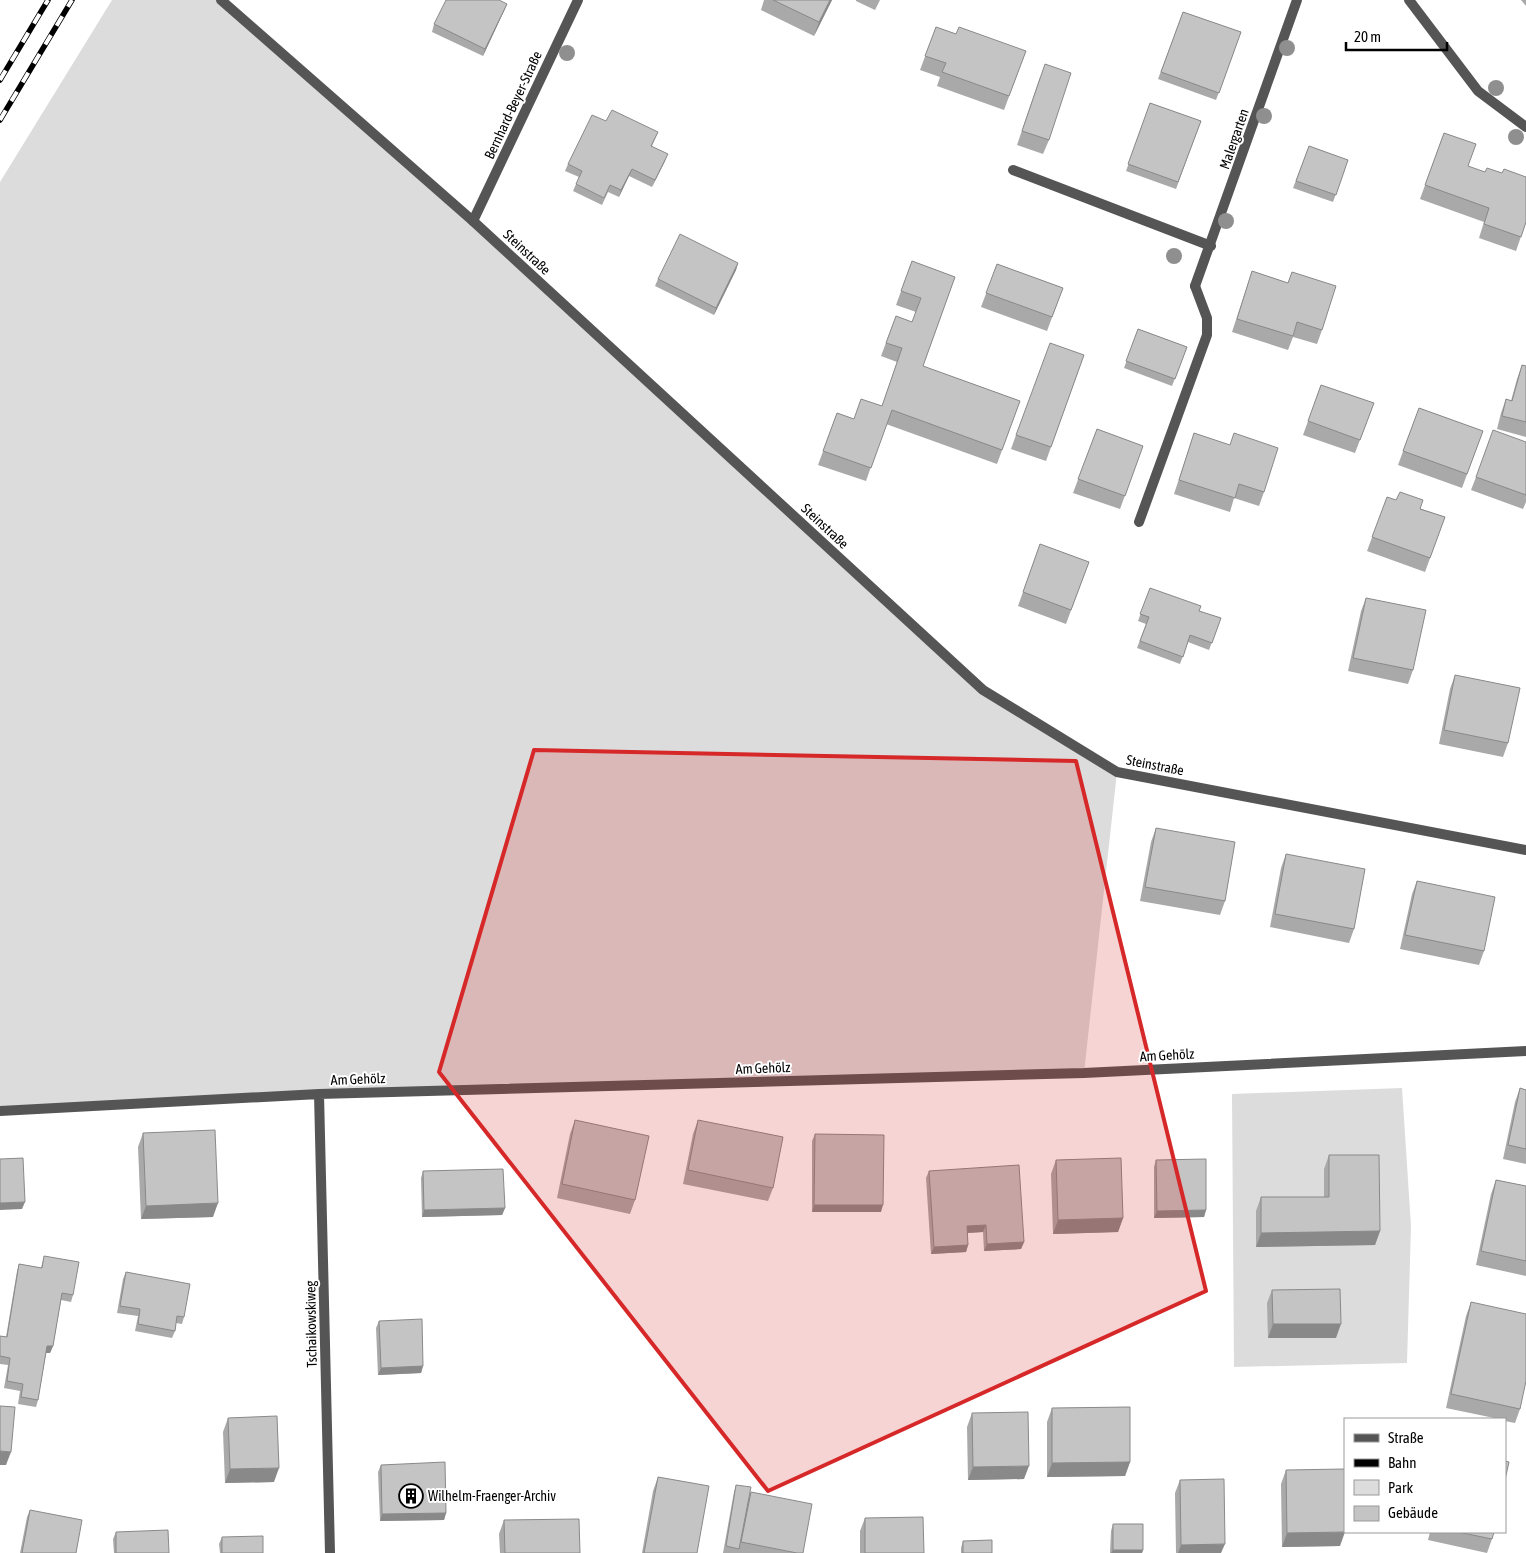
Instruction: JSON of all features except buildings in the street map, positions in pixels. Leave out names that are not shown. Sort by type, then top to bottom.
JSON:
[{"type":"street","name":"Steinstraße","points":[[221,0],[473,221],[983,690],[1117,772],[1526,850]]},
{"type":"street","name":"Bernhard-Beyer-Straße","points":[[473,221],[578,0]]},
{"type":"street","name":"Malergarten","points":[[1140,522],[1207,335],[1207,318],[1195,286],[1211,246],[1297,0]]},
{"type":"street","points":[[1409,0],[1478,92],[1526,127]]},
{"type":"street","points":[[1013,170],[1211,246]]},
{"type":"street","name":"Am Gehölz","points":[[0,1111],[319,1094],[1084,1073],[1526,1051]]},
{"type":"street","name":"Tschaikowskiweg","points":[[319,1094],[330,1553]]},
{"type":"highlighted area","points":[[534,750],[1076,761],[1206,1291],[768,1491],[439,1072]]},
{"type":"green space","points":[[112,0],[221,0],[473,221],[983,690],[1117,772],[1084,1073],[319,1094],[0,1111],[0,182]]},
{"type":"green space","points":[[1402,1088],[1411,1226],[1407,1363],[1234,1367],[1232,1094]]},
{"type":"railway","points":[[0,80],[48,0]]},
{"type":"railway","points":[[0,120],[72,0]]},
{"type":"place","name":"Wilhelm-Fraenger-Archiv","points":[[411,1496]]}]
